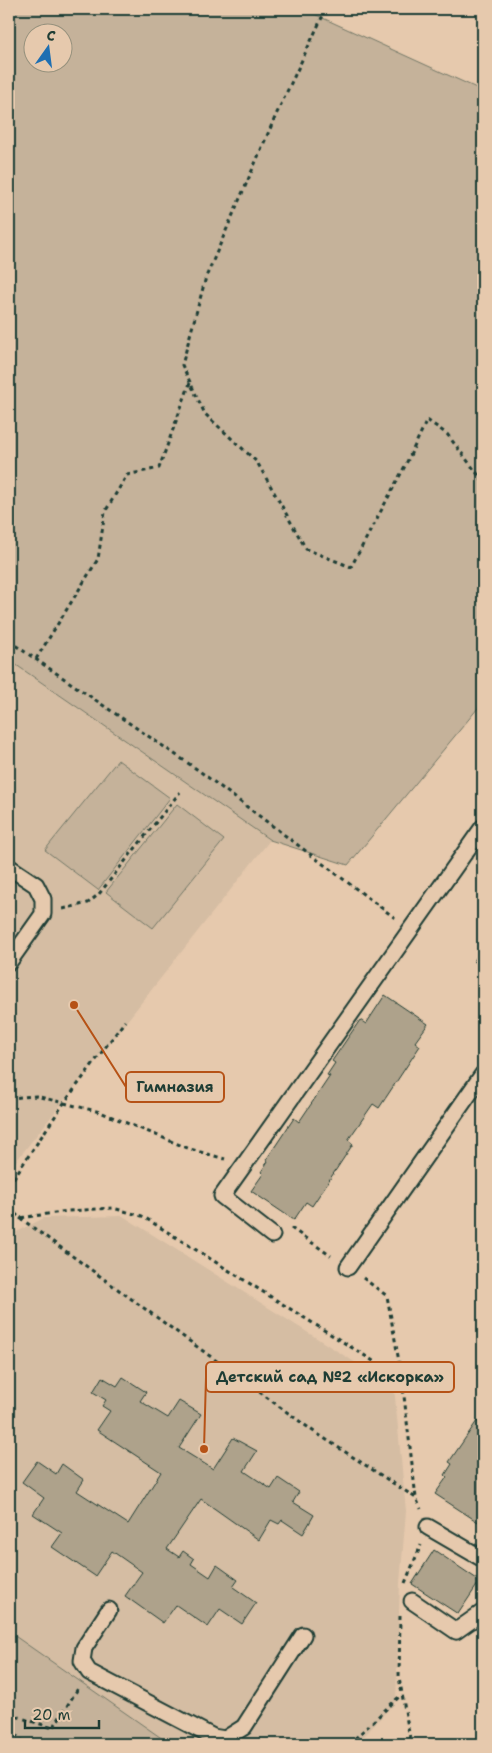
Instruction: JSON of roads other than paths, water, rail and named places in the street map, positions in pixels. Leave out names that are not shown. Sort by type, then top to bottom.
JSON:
[{"type":"lane","points":[[272,1235],[222,1196],[483,827]]},
{"type":"lane","points":[[9,867],[36,885],[43,899],[43,914],[9,962]]},
{"type":"lane","points":[[348,1267],[483,1074]]},
{"type":"lane","points":[[428,1527],[483,1559]]},
{"type":"lane","points":[[412,1601],[456,1631],[483,1612]]},
{"type":"lane","points":[[109,1610],[84,1648],[82,1661],[88,1672],[225,1742],[244,1727],[303,1635]]},
{"type":"place","name":"Гимназия","points":[[74,1005]]},
{"type":"place","name":"Детcкий сад №2 «Искорка»","points":[[204,1449]]}]
